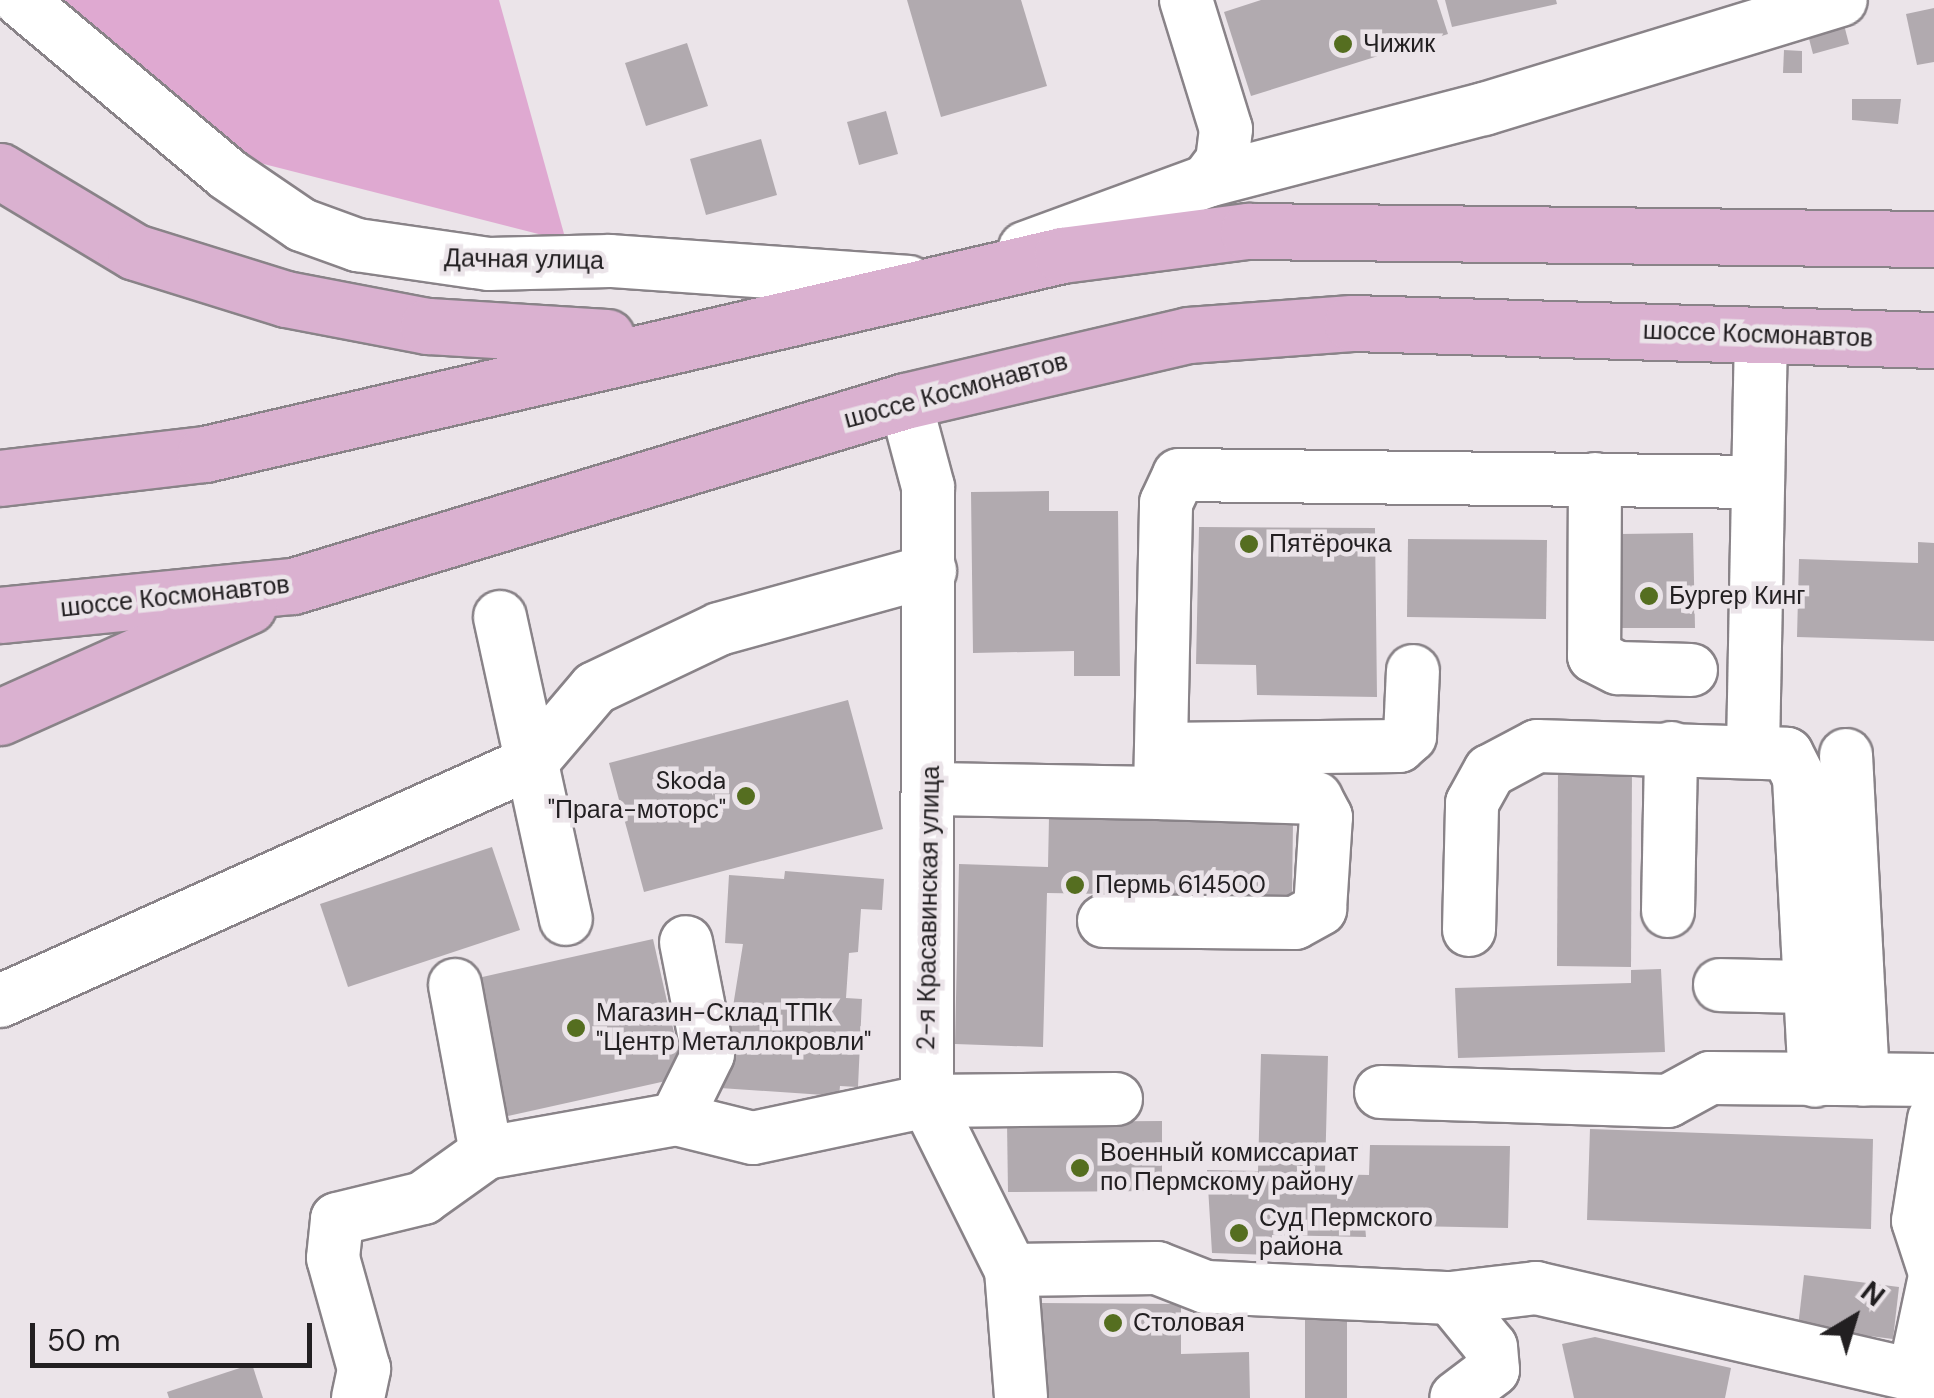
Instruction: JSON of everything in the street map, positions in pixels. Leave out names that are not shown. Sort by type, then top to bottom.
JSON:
[{"type":"main road","points":[[0,171],[136,252],[286,299],[428,326],[690,336]]},
{"type":"main road","points":[[0,478],[204,454],[690,336],[931,284],[1248,232],[1934,240]]},
{"type":"main road","name":"шоссе Космонавтов","points":[[0,615],[293,586],[905,400],[1129,346],[1250,329],[1352,323],[1934,340]]},
{"type":"main road","points":[[0,717],[293,586]]},
{"type":"street","name":"Дачная улица","points":[[20,0],[227,174],[302,225],[357,245],[489,264],[610,261],[931,284]]},
{"type":"street","points":[[1186,0],[1226,129],[1222,161],[1207,180]]},
{"type":"street","points":[[931,284],[1207,180],[1484,109],[1776,9],[1841,0]]},
{"type":"street","points":[[1753,750],[1761,336]]},
{"type":"street","name":"2-я Красавинская улица","points":[[905,400],[924,457],[930,571],[932,788],[927,1102],[1010,1270],[1021,1398]]},
{"type":"street","points":[[1161,771],[1166,503],[1179,475],[1758,482]]},
{"type":"street","points":[[1595,479],[1594,656],[1618,668],[1691,670]]},
{"type":"street","points":[[0,1001],[532,762],[612,680],[718,629],[930,571]]},
{"type":"street","points":[[500,617],[566,919]]},
{"type":"street","points":[[932,788],[1161,771],[1399,746],[1410,736],[1413,671]]},
{"type":"street","points":[[1470,930],[1481,778],[1537,746],[1753,750],[1796,764],[1810,987],[1839,1081]]},
{"type":"street","points":[[1668,912],[1672,748]]},
{"type":"street","points":[[1839,1081],[1846,755]]},
{"type":"street","points":[[1104,921],[1295,922],[1320,909],[1326,817],[1316,798],[1161,771]]},
{"type":"street","points":[[676,1119],[708,1054],[686,942]]},
{"type":"street","points":[[1720,985],[1810,987]]},
{"type":"street","points":[[455,986],[486,1153]]},
{"type":"street","points":[[1382,1092],[1668,1101],[1710,1078],[1934,1080]]},
{"type":"street","points":[[358,1398],[364,1369],[329,1234],[337,1219],[423,1198],[486,1153],[676,1119],[753,1138],[927,1102],[1116,1099]]},
{"type":"street","points":[[1934,1119],[1918,1221],[1934,1270]]},
{"type":"street","points":[[1010,1270],[1157,1268],[1206,1287],[1451,1298],[1536,1288],[1829,1378],[1924,1377],[1934,1280]]},
{"type":"street","points":[[1451,1298],[1491,1347],[1493,1370],[1456,1398]]},
{"type":"shaded area","points":[[49,0],[499,0],[566,241],[228,155]]},
{"type":"building","points":[[907,0],[1021,0],[1047,86],[941,117]]},
{"type":"building","points":[[1261,0],[1437,0],[1448,34],[1251,96],[1224,12]]},
{"type":"building","points":[[1445,0],[1556,0],[1557,4],[1452,27]]},
{"type":"building","points":[[1934,8],[1934,62],[1917,65],[1906,14]]},
{"type":"building","points":[[1843,21],[1849,44],[1813,54],[1807,31]]},
{"type":"building","points":[[687,43],[708,106],[646,126],[625,63]]},
{"type":"building","points":[[1784,50],[1802,51],[1802,73],[1783,73]]},
{"type":"building","points":[[1852,99],[1901,99],[1898,124],[1852,120]]},
{"type":"building","points":[[886,111],[898,154],[859,165],[847,122]]},
{"type":"building","points":[[761,139],[777,195],[706,215],[690,159]]},
{"type":"building","points":[[1049,491],[1049,511],[1118,511],[1120,676],[1074,676],[1074,651],[973,653],[971,492]]},
{"type":"building","points":[[1199,527],[1375,528],[1377,697],[1257,695],[1256,665],[1196,664]]},
{"type":"building","points":[[1693,533],[1695,628],[1610,628],[1620,534]]},
{"type":"building","points":[[1408,539],[1547,540],[1546,619],[1407,617]]},
{"type":"building","points":[[1918,542],[1934,543],[1934,641],[1797,637],[1799,559],[1918,563]]},
{"type":"building","name":"Skoda \"Прага-моторс\"","points":[[848,700],[883,829],[644,892],[609,763]]},
{"type":"building","points":[[1558,769],[1632,769],[1631,967],[1557,966]]},
{"type":"building","points":[[1049,817],[1293,821],[1292,897],[1047,893],[1043,1047],[955,1044],[959,864],[1048,867]]},
{"type":"building","points":[[492,847],[520,930],[348,987],[320,904]]},
{"type":"building","points":[[785,871],[884,879],[882,910],[861,909],[858,952],[849,953],[846,998],[862,999],[858,1087],[840,1086],[839,1096],[720,1088],[743,944],[725,943],[729,875],[784,879]]},
{"type":"building","name":"Магазин-Склад ТПК \"Центр Металлокровли\"","points":[[653,939],[684,1077],[499,1118],[469,980]]},
{"type":"building","points":[[1661,969],[1665,1052],[1458,1058],[1455,988],[1631,983],[1631,970]]},
{"type":"building","points":[[1261,1054],[1328,1056],[1325,1174],[1369,1175],[1370,1145],[1510,1146],[1508,1228],[1365,1225],[1366,1237],[1272,1235],[1271,1255],[1212,1253],[1207,1170],[1258,1171]]},
{"type":"building","points":[[1162,1121],[1162,1191],[1008,1192],[1007,1122]]},
{"type":"building","points":[[1590,1129],[1873,1139],[1871,1229],[1587,1220]]},
{"type":"building","points":[[1804,1275],[1899,1287],[1893,1339],[1798,1327]]},
{"type":"building","points":[[1041,1303],[1181,1304],[1181,1354],[1249,1352],[1250,1398],[1041,1398]]},
{"type":"building","points":[[1305,1307],[1347,1307],[1347,1398],[1305,1398]]},
{"type":"building","points":[[1595,1337],[1731,1368],[1725,1398],[1574,1398],[1562,1344]]},
{"type":"building","points":[[252,1364],[263,1398],[169,1398],[167,1392]]},
{"type":"place","name":"Чижик","points":[[1343,44]]},
{"type":"place","name":"Пятёрочка","points":[[1249,544]]},
{"type":"place","name":"Бургер Кинг","points":[[1649,596]]},
{"type":"place","name":"Skoda \"Прага-моторс\"","points":[[746,796]]},
{"type":"place","name":"Пермь 614500","points":[[1075,885]]},
{"type":"place","name":"Магазин-Склад ТПК \"Центр Металлокровли\"","points":[[576,1028]]},
{"type":"place","name":"Военный комиссариат по Пермскому району","points":[[1080,1168]]},
{"type":"place","name":"Суд Пермского района","points":[[1239,1233]]},
{"type":"place","name":"Столовая","points":[[1113,1323]]}]
